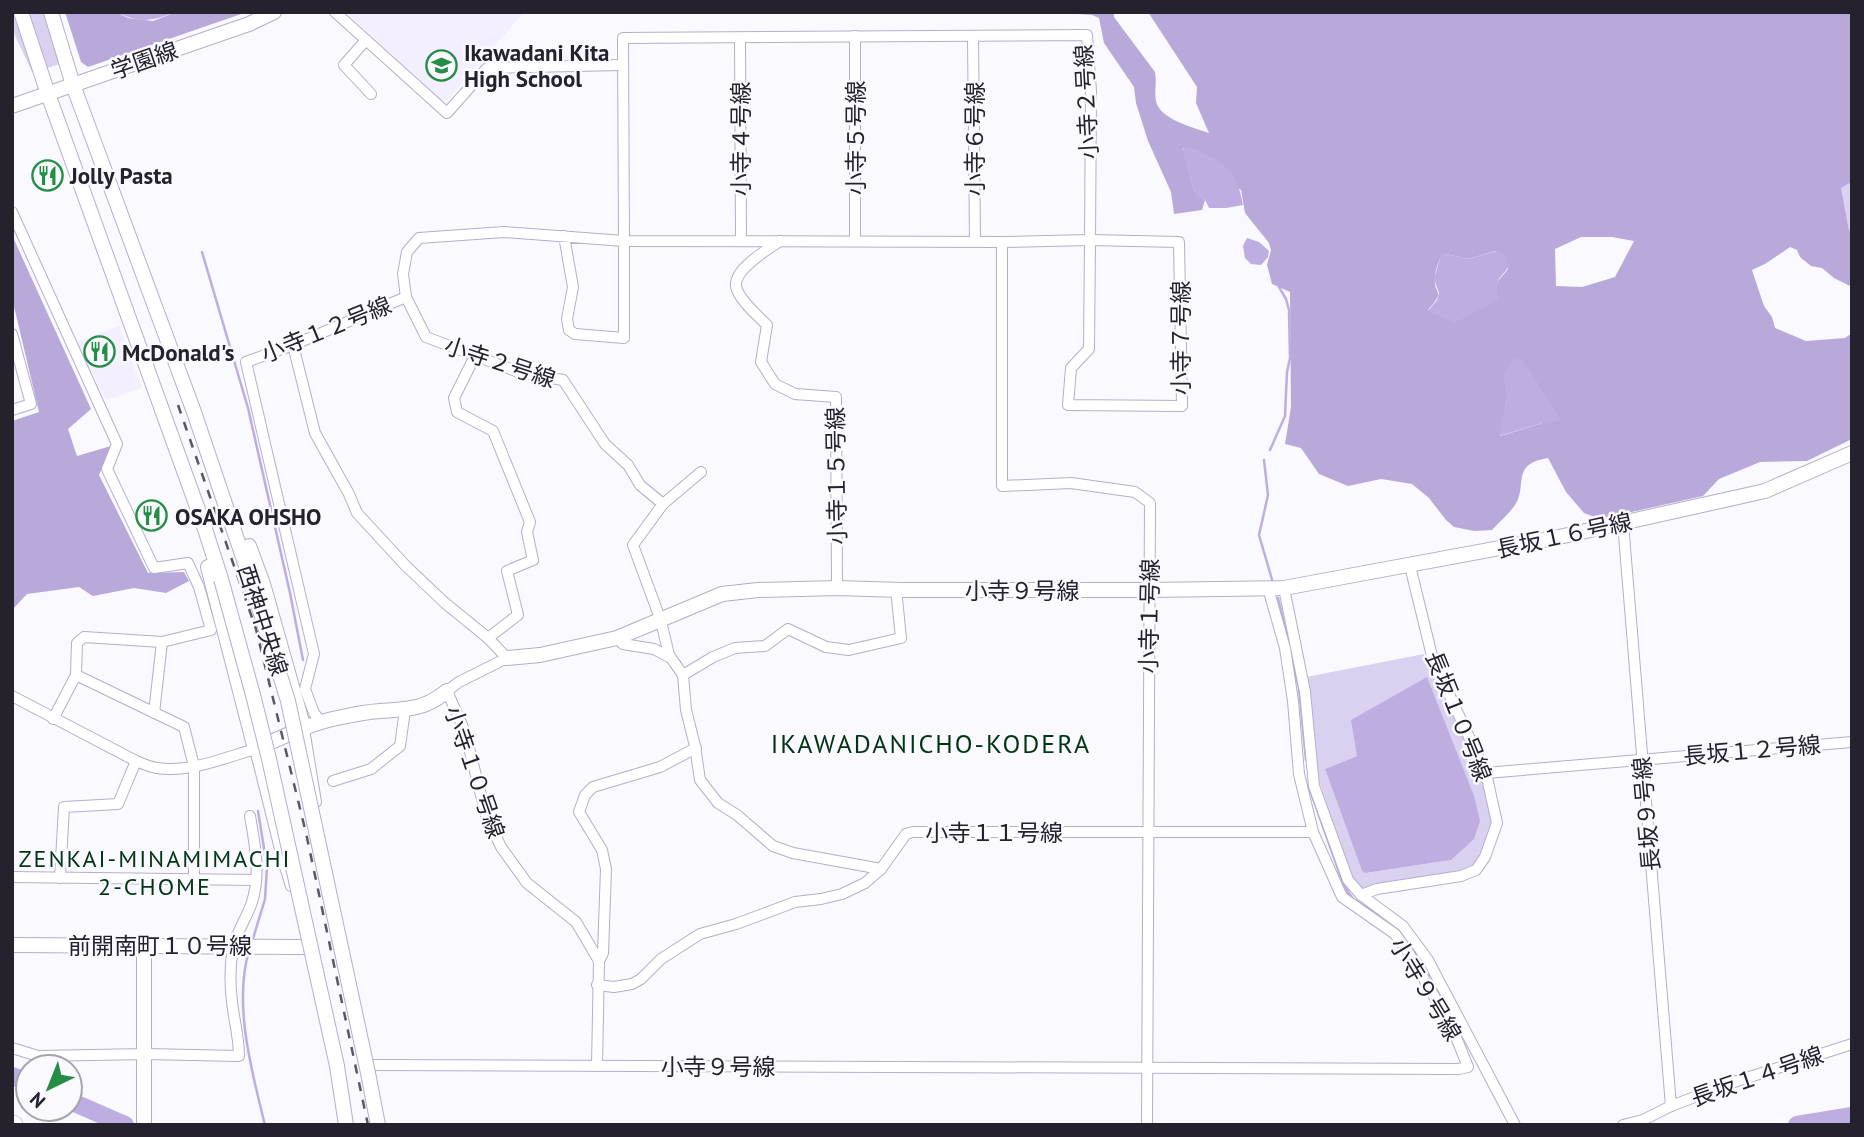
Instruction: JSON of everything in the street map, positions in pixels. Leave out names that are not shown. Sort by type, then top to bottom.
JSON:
[{"type":"street","name":"西神中央線","points":[[21,12],[221,579],[269,759],[337,1066],[345,1125]]},
{"type":"street","name":"西神中央線","points":[[51,12],[73,85],[194,412],[288,701],[380,1125]]},
{"type":"street","name":"学園線","points":[[12,106],[249,24],[274,12]]},
{"type":"street","points":[[335,12],[447,113],[486,68],[622,65]]},
{"type":"street","name":"小寺２号線","points":[[624,241],[623,38],[1087,35],[1091,91],[1090,240],[624,241],[504,232],[419,238],[407,252],[403,274],[406,297],[426,337],[521,373],[563,380],[605,444],[628,465],[640,485],[663,503]]},
{"type":"street","name":"小寺５号線","points":[[855,36],[855,240]]},
{"type":"street","name":"小寺６号線","points":[[973,37],[975,242]]},
{"type":"street","name":"小寺４号線","points":[[740,38],[741,240]]},
{"type":"street","points":[[366,40],[344,65],[371,94]]},
{"type":"street","points":[[12,212],[117,444],[107,469],[154,568],[188,563],[199,587],[211,630],[162,642],[84,637],[76,643],[76,675],[52,719]]},
{"type":"street","points":[[564,236],[573,287],[567,319],[569,330],[575,334],[624,338],[624,241]]},
{"type":"street","name":"小寺１５号線","points":[[781,240],[753,260],[738,275],[736,286],[743,299],[767,325],[761,362],[775,384],[795,394],[836,397],[837,588]]},
{"type":"street","name":"小寺７号線","points":[[1090,240],[1179,242],[1182,406],[1068,405],[1071,368],[1088,349],[1090,240]]},
{"type":"street","name":"小寺１号線","points":[[1002,242],[1002,486],[1070,483],[1135,492],[1150,503],[1147,1125]]},
{"type":"street","name":"小寺１２号線","points":[[321,722],[314,713],[305,689],[314,654],[246,362],[406,297]]},
{"type":"street","points":[[12,334],[31,404],[12,410]]},
{"type":"street","points":[[293,345],[315,433],[357,513],[405,565],[507,658]]},
{"type":"street","points":[[475,356],[454,398],[457,412],[493,431],[530,522],[527,532],[533,560],[507,571],[518,615],[488,638]]},
{"type":"street","points":[[194,412],[223,477],[263,584],[304,729]]},
{"type":"street","name":"長坂１６号線","points":[[1268,589],[1410,566],[1765,491],[1852,453]]},
{"type":"street","points":[[12,696],[136,761],[156,768],[177,769],[194,766],[255,749],[181,464]]},
{"type":"street","points":[[701,472],[663,503],[633,545],[661,621],[671,658],[683,675],[686,710],[696,748],[700,780],[718,803],[737,815],[773,846],[793,853],[881,869]]},
{"type":"street","name":"長坂９号線","points":[[1623,523],[1671,1106]]},
{"type":"street","name":"長坂１０号線","points":[[1361,895],[1377,889],[1461,876],[1476,870],[1485,858],[1497,823],[1486,773],[1433,660],[1410,566]]},
{"type":"street","name":"小寺９号線","points":[[255,749],[335,718],[424,706],[459,682],[507,658],[540,655],[617,638],[722,594],[758,590],[837,588],[1268,589],[1285,648],[1304,758],[1299,774],[1314,832],[1342,897],[1395,934],[1476,1064],[1459,1069],[371,1065]]},
{"type":"street","points":[[1284,588],[1305,692],[1304,758],[1348,880],[1361,895],[1403,926],[1428,960],[1476,1064],[1515,1125]]},
{"type":"street","points":[[683,675],[734,648],[765,646],[788,629],[826,647],[849,650],[901,638],[896,589]]},
{"type":"street","points":[[617,638],[623,644],[654,649],[671,658]]},
{"type":"street","points":[[154,713],[162,642]]},
{"type":"street","points":[[76,675],[184,727],[194,766],[194,879]]},
{"type":"street","name":"小寺１０号線","points":[[447,691],[465,732],[486,815],[501,847],[527,883],[576,922],[598,961]]},
{"type":"street","points":[[333,781],[371,769],[400,746],[405,710]]},
{"type":"street","name":"西神中央線","points":[[304,729],[324,843],[371,1065],[380,1125]]},
{"type":"street","name":"長坂１２号線","points":[[1486,773],[1852,742]]},
{"type":"street","points":[[597,1066],[598,961],[603,953],[606,869],[601,850],[579,812],[586,795],[593,787],[660,767],[696,748]]},
{"type":"street","name":"西神中央線","points":[[255,749],[308,947],[345,1125]]},
{"type":"street","points":[[60,878],[64,807],[118,804],[136,761]]},
{"type":"street","points":[[12,1048],[38,1056],[239,1056],[232,1003],[236,945],[253,901],[256,880],[257,863],[250,817]]},
{"type":"street","name":"小寺１１号線","points":[[597,985],[632,984],[661,959],[700,934],[795,902],[821,900],[842,894],[865,883],[881,869],[906,834],[913,832],[1314,832]]},
{"type":"street","points":[[12,877],[256,880]]},
{"type":"street","name":"前開南町１０号線","points":[[12,945],[308,947]]},
{"type":"street","points":[[145,946],[145,1119]]},
{"type":"street","name":"長坂１４号線","points":[[1623,1125],[1643,1120],[1671,1106],[1734,1082],[1852,1044]]},
{"type":"shaded area","points":[[12,12],[36,70],[32,72],[12,29]]},
{"type":"shaded area","points":[[27,12],[43,12],[60,64],[47,68]]},
{"type":"shaded area","points":[[65,12],[116,12],[128,18],[153,21],[176,12],[247,12],[88,67],[81,62]]},
{"type":"shaded area","points":[[116,12],[176,12],[146,20]]},
{"type":"shaded area","name":"Ikawadani Kita High School","points":[[346,12],[524,12],[448,100],[441,100]]},
{"type":"shaded area","points":[[1056,12],[1114,12],[1114,17],[1155,72],[1155,98],[1159,107],[1170,118],[1209,133],[1196,103],[1197,87],[1148,12],[1852,12],[1852,182],[1841,188],[1849,230],[1852,233],[1852,287],[1822,268],[1811,266],[1800,257],[1797,250],[1790,247],[1752,270],[1764,306],[1772,317],[1775,328],[1806,341],[1845,338],[1852,333],[1852,439],[1807,461],[1760,462],[1719,479],[1703,496],[1600,519],[1584,513],[1566,492],[1548,458],[1536,461],[1524,470],[1515,505],[1492,530],[1474,531],[1454,527],[1429,498],[1412,484],[1381,479],[1348,486],[1319,474],[1301,448],[1285,444],[1291,407],[1290,292],[1272,284],[1267,265],[1271,250],[1269,243],[1245,213],[1241,190],[1183,148],[1194,190],[1205,200],[1202,210],[1174,214],[1171,192],[1148,141],[1134,87],[1104,43],[1099,18]],"holes":[[[1581,237],[1612,237],[1634,241],[1615,277],[1582,287],[1556,286],[1555,249]],[[1496,251],[1508,269],[1496,288],[1428,310],[1438,295],[1435,277],[1440,258],[1446,254],[1468,259]],[[1507,398],[1543,423],[1500,436]]]},
{"type":"shaded area","points":[[1190,147],[1226,167],[1237,182],[1243,205],[1209,208],[1194,190],[1183,149]]},
{"type":"shaded area","points":[[1852,182],[1852,233],[1849,230],[1841,188]]},
{"type":"shaded area","points":[[12,235],[91,409],[68,429],[77,456],[111,446],[99,475],[148,573],[184,572],[189,581],[166,593],[134,588],[93,596],[79,587],[27,594],[12,610],[12,421],[39,412],[12,298]]},
{"type":"shaded area","points":[[1247,238],[1259,242],[1269,251],[1268,257],[1261,265],[1251,264],[1245,258],[1243,246]]},
{"type":"shaded area","points":[[1497,251],[1504,253],[1508,264],[1498,282],[1499,300],[1454,323],[1428,311],[1439,293],[1434,279],[1440,258],[1446,254],[1468,259]]},
{"type":"shaded area","points":[[119,326],[142,388],[106,400],[77,342]]},
{"type":"shaded area","points":[[1514,358],[1522,360],[1527,366],[1561,420],[1499,436],[1507,398],[1503,375]]},
{"type":"shaded area","points":[[1424,654],[1477,768],[1491,813],[1490,834],[1471,868],[1377,885],[1360,892],[1351,878],[1318,778],[1306,677]],"holes":[[[1357,756],[1451,860],[1367,873],[1362,871],[1325,769]]]},
{"type":"shaded area","points":[[1427,677],[1474,796],[1480,821],[1474,839],[1451,860],[1366,873],[1362,871],[1325,769],[1357,756],[1351,720]]},
{"type":"waterway","points":[[202,252],[248,408],[303,660]]},
{"type":"waterway","points":[[1270,450],[1285,416],[1290,358],[1289,310],[1279,287]]},
{"type":"waterway","points":[[1264,460],[1268,495],[1259,535],[1273,583]]},
{"type":"waterway","points":[[1278,598],[1299,688],[1306,760]]},
{"type":"waterway","points":[[1309,787],[1344,886],[1353,899],[1385,919]]},
{"type":"waterway","points":[[252,942],[265,899],[267,867],[258,811]]},
{"type":"waterway","points":[[1411,946],[1430,975]]},
{"type":"waterway","points":[[249,951],[243,993],[246,1038],[265,1125]]},
{"type":"waterway","points":[[84,1107],[125,1125]]},
{"type":"waterway","points":[[1797,1125],[1852,1116]]},
{"type":"railway","points":[[178,405],[256,629],[306,833],[368,1125]]},
{"type":"place","name":"Ikawadani Kita High School","points":[[441,65]]},
{"type":"place","name":"Jolly Pasta","points":[[47,175]]},
{"type":"place","name":"McDonald's","points":[[99,352]]},
{"type":"place","name":"OSAKA OHSHO","points":[[152,516]]},
{"type":"district","name":"IKAWADANICHO-KODERA","points":[[931,743]]},
{"type":"district","name":"ZENKAI-MINAMIMACHI 2-CHOME","points":[[155,872]]}]
